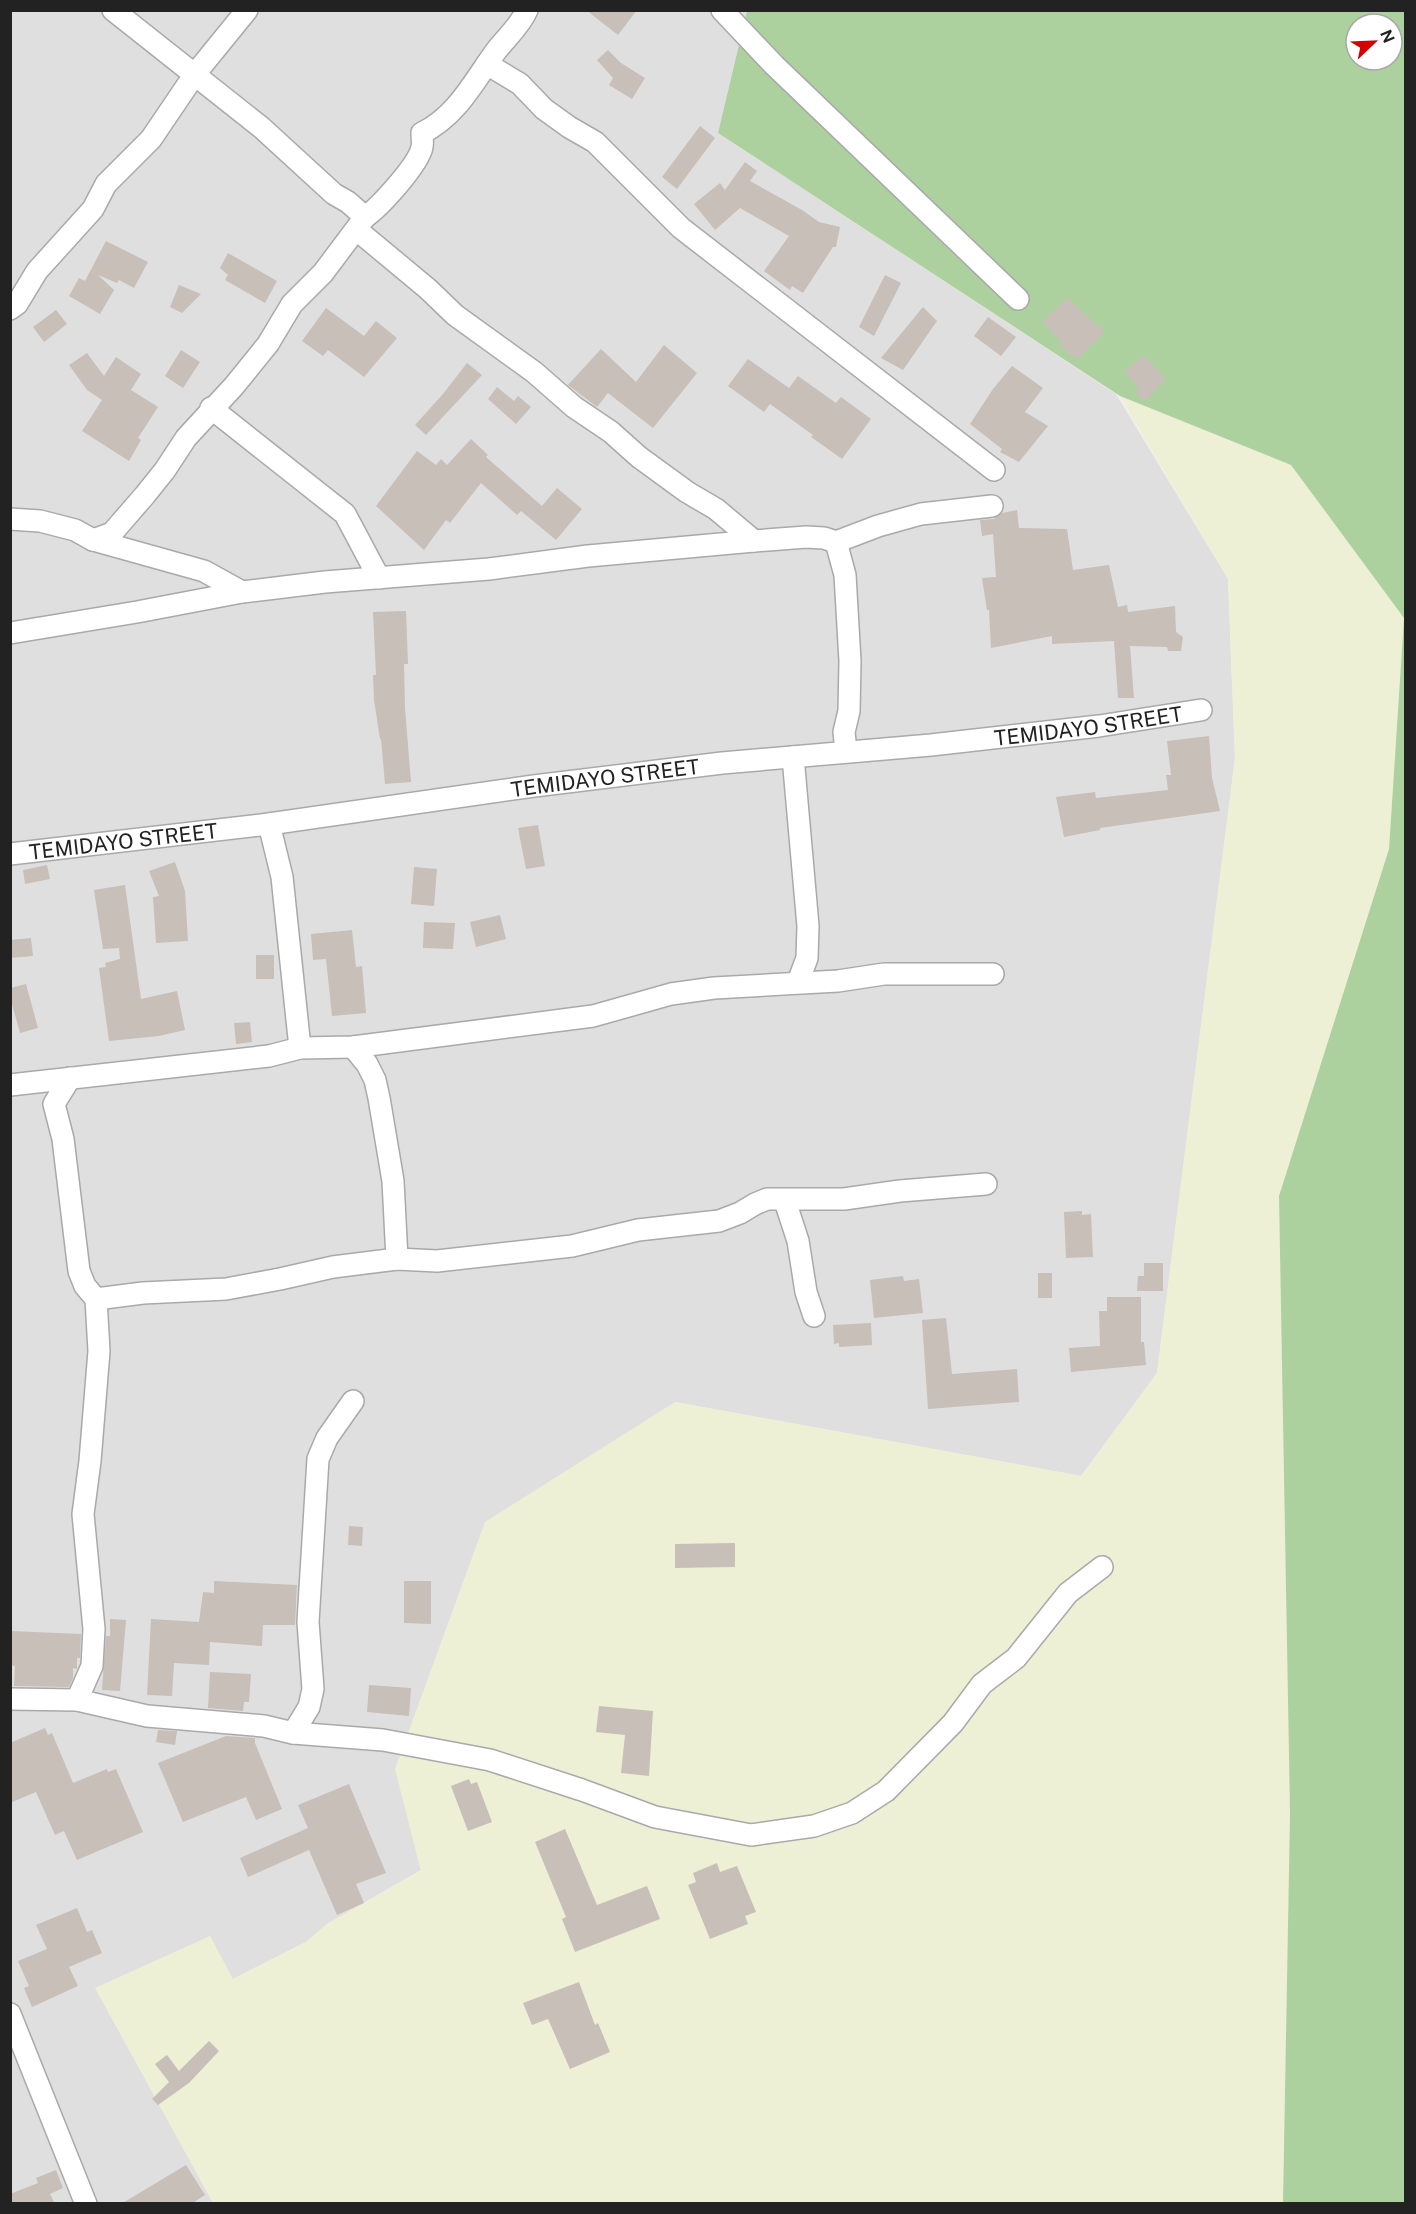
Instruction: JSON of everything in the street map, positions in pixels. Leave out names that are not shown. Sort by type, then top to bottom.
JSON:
[{"type":"street","points":[[113,10],[285,148],[334,194],[348,202],[361,224],[455,315],[534,372],[574,407],[611,432],[639,458],[687,492],[716,509],[754,541]]},
{"type":"street","points":[[10,309],[18,304],[37,271],[93,209],[106,184],[151,139],[195,74],[247,10]]},
{"type":"street","points":[[93,540],[112,533],[122,523],[165,470],[186,438],[211,408],[234,386],[268,344],[292,303],[323,273],[361,224],[402,180],[423,148],[422,133],[445,118],[468,92],[527,10]]},
{"type":"street","points":[[722,10],[774,65],[1018,299]]},
{"type":"street","points":[[488,64],[520,84],[544,109],[595,142],[681,228],[994,470]]},
{"type":"street","points":[[211,408],[345,514],[379,578]]},
{"type":"street","points":[[10,633],[242,592],[325,582],[489,569],[588,556],[754,541],[806,537],[836,542],[878,526],[921,514],[992,506]]},
{"type":"street","points":[[10,519],[48,523],[75,530],[93,540],[204,571],[242,592]]},
{"type":"street","points":[[836,542],[845,575],[850,661],[849,711],[844,732],[846,751]]},
{"type":"street","name":"TEMIDAYO STREET","points":[[10,854],[269,824],[534,786],[722,763],[931,745],[1098,726],[1201,710]]},
{"type":"street","points":[[793,757],[808,926],[807,958],[798,982]]},
{"type":"street","points":[[269,824],[282,877],[300,1048]]},
{"type":"street","points":[[14,1085],[269,1056],[300,1048],[353,1047],[593,1016],[671,994],[714,988],[838,981],[884,974],[993,974]]},
{"type":"street","points":[[353,1047],[368,1064],[380,1098],[393,1181],[397,1259]]},
{"type":"street","points":[[70,1077],[54,1104],[63,1139],[79,1271],[85,1286],[96,1299],[99,1352],[83,1514],[94,1629],[92,1666],[77,1700]]},
{"type":"street","points":[[14,1085],[54,1104]]},
{"type":"street","points":[[96,1299],[143,1293],[226,1289],[333,1267],[397,1259],[437,1261],[572,1246],[639,1230],[719,1221],[767,1199],[785,1201],[844,1199],[900,1191],[986,1184]]},
{"type":"street","points":[[785,1201],[798,1241],[806,1292],[814,1316]]},
{"type":"street","points":[[293,1733],[309,1707],[313,1689],[308,1622],[318,1459],[327,1438],[353,1401]]},
{"type":"street","points":[[10,1700],[77,1700],[147,1716],[264,1726],[293,1733],[382,1740],[490,1760],[655,1817],[751,1835],[814,1826],[852,1813],[886,1791],[953,1723],[982,1684],[1016,1658],[1068,1593],[1102,1567]]},
{"type":"street","points":[[10,2014],[86,2204]]},
{"type":"shaded area","points":[[11,11],[747,11],[718,133],[1116,394],[1228,579],[1235,758],[1157,1373],[1081,1476],[675,1402],[396,1769],[421,1870],[327,1924],[306,1942],[233,1979],[174,2129],[213,2203],[11,2204]]},
{"type":"green space","points":[[747,11],[1405,11],[1405,2203],[1283,2203],[1290,1813],[1279,1196],[1389,849],[1404,618],[1291,465],[1120,396],[718,133]]},
{"type":"green space","points":[[1120,396],[1291,465],[1404,618],[1389,849],[1279,1196],[1290,1813],[1283,2203],[213,2203],[95,1988],[210,1936],[233,1979],[306,1942],[327,1924],[421,1871],[395,1769],[485,1522],[675,1402],[1082,1476],[1157,1373],[1235,758],[1228,579]]},
{"type":"building","points":[[586,10],[637,10],[618,35]]},
{"type":"building","points":[[608,50],[621,63],[645,78],[632,99],[609,85],[613,78],[597,60]]},
{"type":"building","points":[[700,126],[715,138],[677,189],[662,177]]},
{"type":"building","points":[[745,162],[757,171],[750,181],[819,222],[840,227],[836,247],[833,247],[803,293],[792,286],[790,290],[764,271],[789,236],[740,208],[715,230],[694,204],[720,183],[725,190]]},
{"type":"building","points":[[106,241],[148,262],[134,288],[119,280],[117,283],[98,275],[114,290],[100,314],[69,296],[79,278],[85,281]]},
{"type":"building","points":[[228,253],[277,281],[265,303],[225,280],[228,275],[220,268]]},
{"type":"building","points":[[885,275],[901,283],[874,336],[859,327]]},
{"type":"building","points":[[179,285],[201,294],[182,313],[170,307]]},
{"type":"building","points":[[1067,298],[1105,332],[1076,360],[1059,345],[1062,342],[1042,322]]},
{"type":"building","points":[[923,307],[937,321],[903,370],[881,358]]},
{"type":"building","points":[[326,308],[364,336],[376,321],[397,338],[364,377],[328,350],[323,356],[302,341]]},
{"type":"building","points":[[56,310],[67,324],[44,342],[33,327]]},
{"type":"building","points":[[988,317],[1016,337],[1001,356],[974,336]]},
{"type":"building","points":[[664,345],[697,373],[653,428],[608,393],[597,407],[568,385],[601,349],[636,382]]},
{"type":"building","points":[[181,350],[200,362],[183,388],[165,376]]},
{"type":"building","points":[[87,353],[104,376],[116,357],[141,374],[131,390],[158,407],[138,438],[141,440],[129,461],[82,431],[102,400],[87,390],[69,365]]},
{"type":"building","points":[[1144,355],[1166,379],[1144,402],[1135,391],[1139,388],[1124,372]]},
{"type":"building","points":[[748,359],[789,388],[798,376],[836,403],[841,397],[871,419],[842,459],[770,404],[764,412],[728,386]]},
{"type":"building","points":[[467,363],[482,375],[426,435],[415,425]]},
{"type":"building","points":[[1012,366],[1043,388],[1025,412],[1048,426],[1019,462],[1000,452],[1002,449],[970,424],[993,389]]},
{"type":"building","points":[[497,387],[514,401],[518,396],[531,407],[516,424],[488,399]]},
{"type":"building","points":[[471,439],[488,455],[486,457],[542,506],[557,488],[582,509],[556,540],[521,511],[517,515],[481,483],[450,523],[446,520],[424,550],[376,506],[417,451],[436,465],[441,459],[447,465]]},
{"type":"building","points":[[1017,510],[1019,528],[1067,529],[1073,570],[1109,565],[1118,607],[1127,605],[1128,612],[1175,606],[1176,632],[1183,637],[1181,651],[1168,651],[1167,647],[1130,646],[1134,698],[1118,698],[1114,641],[1052,644],[1052,636],[991,648],[989,610],[987,610],[982,578],[996,577],[993,534],[982,536],[980,520],[994,519],[1002,513]]},
{"type":"building","points":[[406,611],[408,664],[404,664],[405,708],[411,782],[385,784],[381,739],[374,700],[373,675],[376,675],[373,612]]},
{"type":"building","points":[[1209,736],[1212,778],[1220,811],[1100,828],[1100,830],[1064,837],[1056,797],[1095,792],[1096,798],[1168,790],[1166,775],[1171,775],[1167,741]]},
{"type":"building","points":[[538,825],[545,866],[526,869],[518,828]]},
{"type":"building","points":[[175,862],[185,891],[188,941],[156,943],[153,897],[159,896],[149,871]]},
{"type":"building","points":[[47,865],[50,879],[25,884],[23,870]]},
{"type":"building","points":[[414,867],[437,869],[434,906],[411,904]]},
{"type":"building","points":[[125,885],[141,999],[177,991],[185,1030],[159,1036],[109,1041],[99,968],[106,967],[105,963],[120,959],[119,948],[103,949],[94,890]]},
{"type":"building","points":[[500,915],[506,939],[476,947],[470,922]]},
{"type":"building","points":[[424,922],[455,923],[453,949],[423,948]]},
{"type":"building","points":[[352,930],[356,967],[362,966],[366,1013],[332,1016],[326,959],[313,960],[311,934]]},
{"type":"building","points":[[31,938],[33,956],[10,958],[10,940]]},
{"type":"building","points":[[256,955],[274,955],[274,979],[256,979]]},
{"type":"building","points":[[26,984],[38,1028],[20,1033],[10,997],[10,988]]},
{"type":"building","points":[[250,1022],[252,1042],[236,1044],[234,1023]]},
{"type":"building","points":[[1082,1211],[1082,1215],[1091,1214],[1093,1257],[1066,1258],[1064,1212]]},
{"type":"building","points":[[1144,1263],[1163,1263],[1163,1291],[1137,1291],[1138,1276],[1144,1276]]},
{"type":"building","points":[[1038,1273],[1052,1273],[1052,1298],[1038,1298]]},
{"type":"building","points":[[903,1276],[904,1281],[919,1279],[923,1313],[874,1318],[870,1280]]},
{"type":"building","points":[[1107,1297],[1141,1297],[1141,1342],[1144,1342],[1146,1365],[1071,1372],[1069,1348],[1100,1346],[1099,1311],[1107,1311]]},
{"type":"building","points":[[946,1318],[952,1374],[1017,1369],[1019,1402],[928,1409],[922,1320]]},
{"type":"building","points":[[871,1323],[872,1345],[839,1347],[839,1343],[834,1344],[833,1325]]},
{"type":"building","points":[[349,1526],[363,1527],[362,1546],[348,1545]]},
{"type":"building","points":[[735,1543],[735,1567],[675,1568],[675,1544]]},
{"type":"building","points":[[214,1581],[297,1585],[295,1625],[263,1625],[262,1646],[210,1642],[209,1665],[174,1663],[172,1696],[147,1695],[151,1619],[199,1622],[203,1592],[214,1593]]},
{"type":"building","points":[[404,1581],[431,1581],[431,1624],[404,1623]]},
{"type":"building","points":[[110,1619],[126,1620],[120,1691],[102,1690],[106,1636],[110,1636]]},
{"type":"building","points":[[10,1631],[81,1634],[80,1658],[77,1658],[77,1669],[73,1668],[73,1678],[69,1687],[14,1686],[15,1666],[10,1665]]},
{"type":"building","points":[[210,1672],[251,1674],[249,1702],[244,1702],[243,1711],[208,1708]]},
{"type":"building","points":[[369,1685],[411,1688],[409,1716],[367,1712]]},
{"type":"building","points":[[599,1706],[653,1711],[649,1776],[621,1773],[625,1735],[596,1732]]},
{"type":"building","points":[[45,1728],[48,1735],[52,1733],[73,1783],[107,1769],[108,1772],[116,1769],[143,1832],[77,1860],[64,1831],[55,1835],[36,1792],[10,1803],[10,1743]]},
{"type":"building","points":[[158,1730],[177,1731],[175,1745],[156,1742]]},
{"type":"building","points":[[226,1736],[255,1738],[282,1809],[256,1820],[246,1797],[183,1822],[158,1763]]},
{"type":"building","points":[[469,1779],[471,1784],[477,1782],[492,1822],[468,1831],[451,1786]]},
{"type":"building","points":[[349,1784],[386,1873],[356,1884],[364,1903],[337,1915],[309,1850],[248,1877],[240,1858],[308,1828],[298,1805]]},
{"type":"building","points":[[565,1829],[597,1905],[647,1886],[660,1919],[575,1952],[562,1919],[566,1917],[535,1842]]},
{"type":"building","points":[[717,1863],[720,1872],[737,1866],[756,1912],[745,1916],[748,1924],[710,1939],[688,1885],[696,1882],[693,1873]]},
{"type":"building","points":[[77,1908],[87,1932],[92,1930],[102,1953],[69,1967],[78,1986],[32,2007],[24,1988],[29,1986],[18,1961],[47,1949],[36,1925]]},
{"type":"building","points":[[579,1982],[595,2025],[598,2023],[610,2052],[570,2069],[548,2019],[532,2025],[523,2003]]},
{"type":"building","points":[[209,2041],[219,2051],[189,2083],[158,2105],[152,2099],[169,2082],[155,2064],[167,2055],[179,2071]]},
{"type":"building","points":[[186,2165],[205,2195],[191,2204],[121,2204]]},
{"type":"building","points":[[56,2170],[63,2188],[50,2194],[55,2204],[10,2204],[10,2194],[38,2183],[36,2178]]}]
